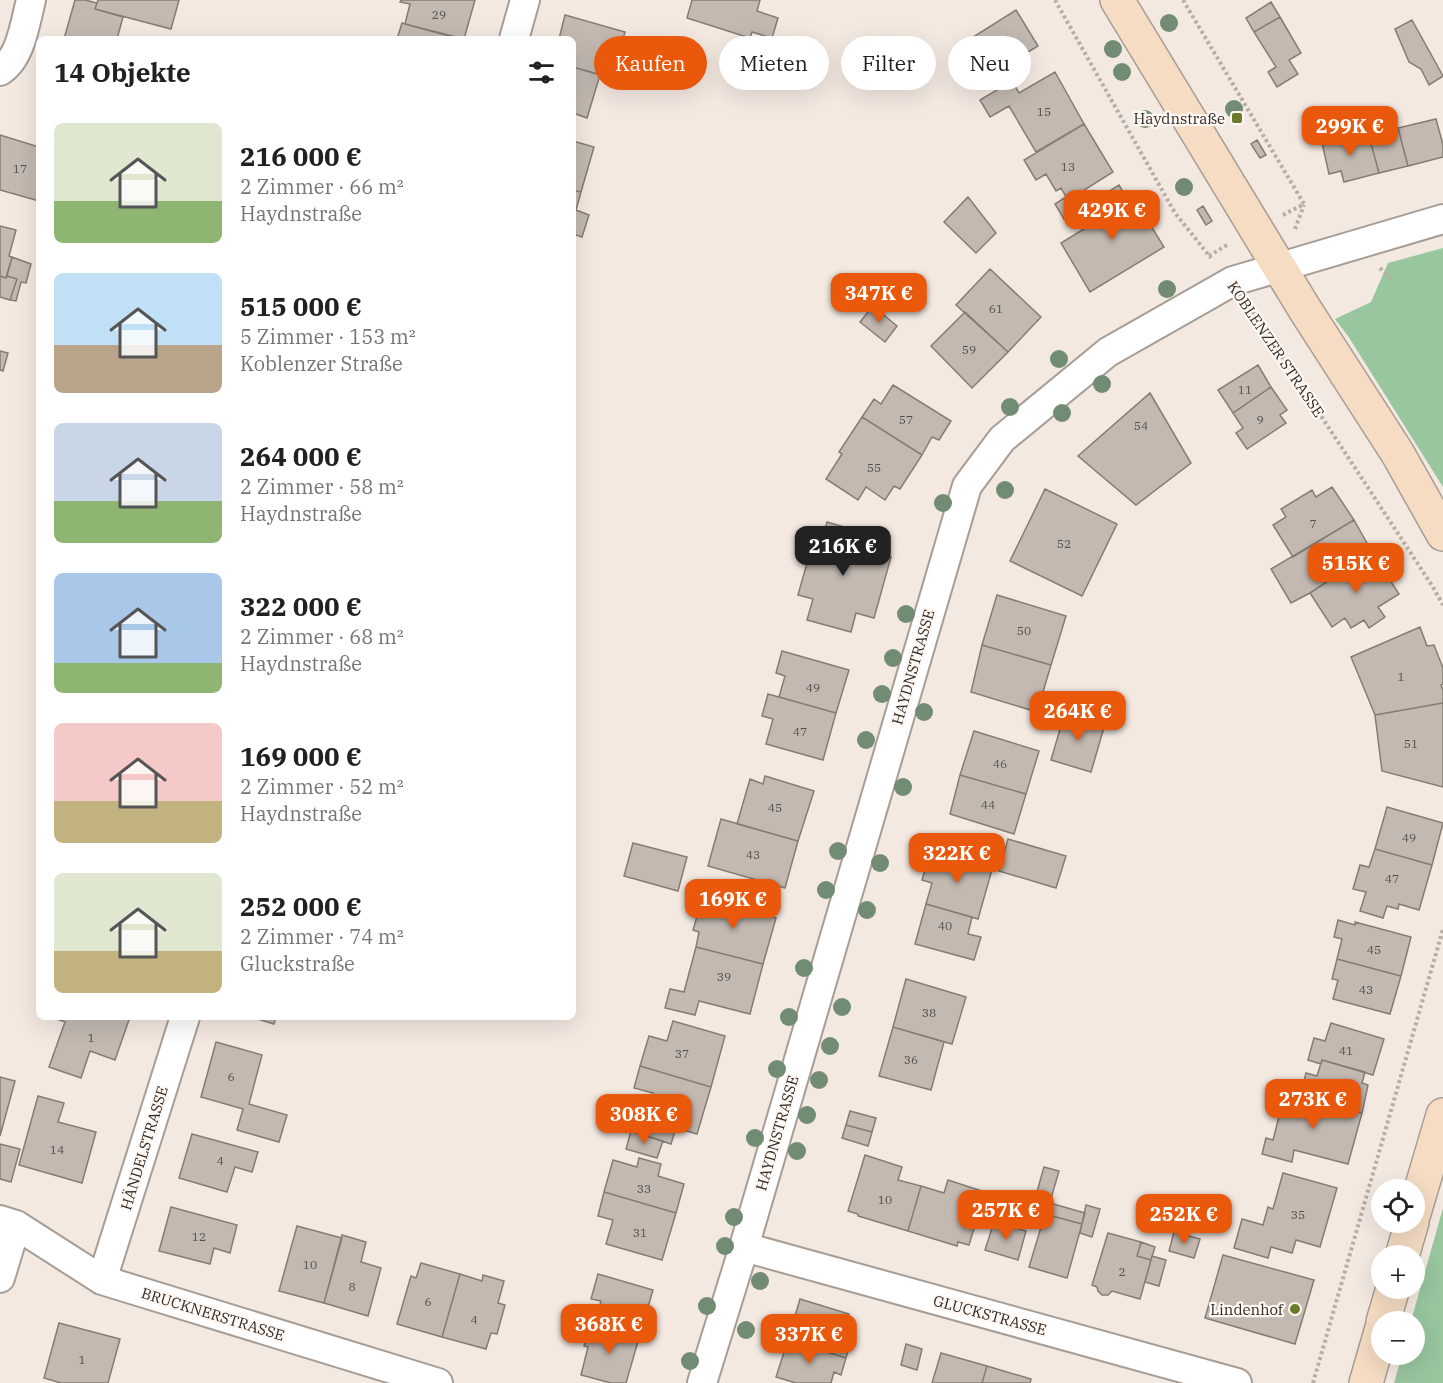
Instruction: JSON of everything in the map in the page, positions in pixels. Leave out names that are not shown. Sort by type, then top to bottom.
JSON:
[{"type":"main road","points":[[1117,0],[1304,308],[1398,454],[1443,534]]},
{"type":"main road","points":[[1424,1179],[1443,1114]]},
{"type":"main road","points":[[1366,1383],[1371,1365]]},
{"type":"street","points":[[0,71],[5,68],[17,50],[31,0]]},
{"type":"street","points":[[515,36],[525,0]]},
{"type":"street","name":"HAYDNSTRASSE","points":[[702,1383],[967,486],[1002,440],[1108,352],[1233,281],[1443,219]]},
{"type":"street","name":"HÄNDELSTRASSE","points":[[102,1280],[184,1020]]},
{"type":"street","points":[[0,1278],[8,1223]]},
{"type":"street","name":"BRUCKNERSTRASSE","points":[[8,1223],[102,1280],[406,1379],[438,1383]]},
{"type":"street","name":"GLUCKSTRASSE","points":[[744,1247],[1237,1383]]},
{"type":"path","name":"KOBLENZER STRASSE","points":[[1055,0],[1175,213],[1209,256],[1233,281],[1443,605]]},
{"type":"path","points":[[1183,0],[1304,204]]},
{"type":"path","points":[[1313,1383],[1443,929]]},
{"type":"green space","points":[[1443,248],[1443,487],[1335,319],[1371,302],[1388,263]]},
{"type":"green space","points":[[1443,1208],[1443,1383],[1394,1383],[1399,1365],[1425,1365],[1425,1311],[1414,1311],[1417,1299],[1425,1299],[1425,1272]]},
{"type":"building","points":[[75,0],[97,3],[95,9],[123,17],[118,36],[65,36]]},
{"type":"building","points":[[98,0],[179,0],[171,29],[95,9]]},
{"type":"building","points":[[401,0],[475,0],[465,36],[452,36],[405,24],[410,4],[400,2]]},
{"type":"building","points":[[692,0],[760,0],[757,11],[778,18],[773,36],[752,32],[751,36],[744,36],[687,18]]},
{"type":"building","points":[[1271,2],[1280,17],[1254,32],[1246,18]]},
{"type":"building","points":[[1016,10],[1038,46],[1031,50],[1031,36],[975,36]]},
{"type":"building","points":[[565,15],[625,32],[624,36],[594,36],[594,73],[576,68],[576,36],[560,36]]},
{"type":"building","points":[[1280,17],[1301,53],[1289,60],[1298,74],[1277,87],[1268,72],[1276,67],[1254,32]]},
{"type":"building","points":[[1412,20],[1443,76],[1429,85],[1421,69],[1409,62],[1395,29]]},
{"type":"building","points":[[402,23],[449,36],[398,36]]},
{"type":"building","points":[[576,68],[594,73],[595,90],[587,118],[576,114]]},
{"type":"building","points":[[1055,72],[1084,124],[1036,152],[1009,106],[990,117],[980,100],[997,90],[1017,90],[1019,93],[1031,90],[1031,86]]},
{"type":"building","points":[[1436,119],[1443,145],[1443,157],[1408,166],[1398,128]]},
{"type":"building","points":[[1084,124],[1113,172],[1081,192],[1088,205],[1064,219],[1055,204],[1066,197],[1061,188],[1056,191],[1046,174],[1036,180],[1024,160]]},
{"type":"building","points":[[1398,128],[1408,166],[1379,173],[1369,136]]},
{"type":"building","points":[[1344,133],[1346,142],[1369,136],[1379,173],[1344,182],[1341,171],[1329,174],[1321,138]]},
{"type":"building","points":[[0,135],[36,146],[36,200],[0,190]]},
{"type":"building","points":[[1257,140],[1266,155],[1260,158],[1251,144]]},
{"type":"building","points":[[576,142],[594,147],[581,192],[576,191]]},
{"type":"building","points":[[1119,185],[1130,204],[1135,200],[1164,247],[1090,292],[1061,243],[1110,213],[1108,209],[1103,212],[1095,200]]},
{"type":"building","points":[[576,191],[581,192],[576,210]]},
{"type":"building","points":[[968,197],[996,233],[976,253],[944,222]]},
{"type":"building","points":[[1203,206],[1212,221],[1206,225],[1197,210]]},
{"type":"building","points":[[576,210],[589,215],[582,237],[576,235]]},
{"type":"building","points":[[0,226],[16,230],[6,278],[0,276]]},
{"type":"building","points":[[12,257],[31,264],[26,283],[21,282],[16,301],[10,300],[17,279],[7,276]]},
{"type":"building","points":[[990,269],[1041,317],[1008,352],[956,305]]},
{"type":"building","points":[[0,276],[17,279],[10,300],[0,297]]},
{"type":"building","points":[[873,306],[897,326],[885,342],[860,322]]},
{"type":"building","points":[[965,312],[1008,352],[972,388],[931,346]]},
{"type":"building","points":[[0,351],[8,353],[3,371],[0,370]]},
{"type":"building","points":[[1258,365],[1271,387],[1233,413],[1218,390]]},
{"type":"building","points":[[893,385],[951,421],[939,440],[932,437],[922,455],[862,417],[874,399],[881,404]]},
{"type":"building","points":[[1271,387],[1287,410],[1280,415],[1286,423],[1247,449],[1236,433],[1243,428],[1233,413]]},
{"type":"building","points":[[1150,393],[1191,463],[1136,505],[1078,456]]},
{"type":"building","points":[[862,417],[922,455],[900,489],[894,486],[885,500],[866,487],[858,500],[826,479],[842,454],[839,452]]},
{"type":"building","points":[[1332,487],[1354,520],[1293,557],[1273,525],[1286,517],[1281,509],[1312,490],[1316,497]]},
{"type":"building","points":[[1045,489],[1117,524],[1082,596],[1010,561]]},
{"type":"building","points":[[1354,520],[1372,552],[1291,603],[1271,569]]},
{"type":"building","points":[[827,522],[875,536],[871,551],[891,557],[874,618],[856,613],[851,632],[807,620],[813,599],[798,595],[814,538],[822,540]]},
{"type":"building","points":[[1372,552],[1399,594],[1378,607],[1385,617],[1369,628],[1364,620],[1351,628],[1345,618],[1332,627],[1310,593]]},
{"type":"building","points":[[997,595],[1066,616],[1051,665],[982,645]]},
{"type":"building","points":[[1420,627],[1427,646],[1434,645],[1443,668],[1443,684],[1441,685],[1443,703],[1375,715],[1351,657]]},
{"type":"building","points":[[982,645],[1051,665],[1037,712],[971,692]]},
{"type":"building","points":[[782,651],[849,670],[836,713],[779,697],[785,676],[776,673]]},
{"type":"building","points":[[768,694],[836,713],[823,760],[766,744],[773,719],[762,716]]},
{"type":"building","points":[[1443,703],[1443,787],[1382,771],[1375,715]]},
{"type":"building","points":[[1065,712],[1105,724],[1091,772],[1051,760]]},
{"type":"building","points":[[974,731],[1039,751],[1026,794],[960,775]]},
{"type":"building","points":[[960,775],[1026,794],[1014,834],[950,814]]},
{"type":"building","points":[[765,776],[814,791],[798,841],[737,824],[750,779],[763,784]]},
{"type":"building","points":[[1387,807],[1443,823],[1432,865],[1375,849]]},
{"type":"building","points":[[721,819],[798,841],[785,888],[708,866]]},
{"type":"building","points":[[1008,839],[1066,856],[1056,888],[999,871]]},
{"type":"building","points":[[633,843],[687,857],[678,891],[624,876]]},
{"type":"building","points":[[1375,849],[1432,865],[1419,910],[1399,904],[1398,909],[1387,906],[1383,918],[1360,911],[1366,892],[1353,889],[1360,865],[1369,867]]},
{"type":"building","points":[[939,852],[993,866],[978,919],[926,904],[932,883],[922,880],[928,859],[936,862]]},
{"type":"building","points":[[703,896],[776,918],[763,964],[696,947],[699,932],[693,930]]},
{"type":"building","points":[[926,904],[972,917],[968,934],[981,937],[974,960],[915,944]]},
{"type":"building","points":[[1338,920],[1355,925],[1355,922],[1411,937],[1401,976],[1337,959],[1342,939],[1334,937]]},
{"type":"building","points":[[696,947],[763,964],[750,1014],[699,1001],[695,1015],[665,1008],[670,989],[684,992]]},
{"type":"building","points":[[1337,959],[1401,976],[1390,1014],[1333,999],[1338,980],[1332,979]]},
{"type":"building","points":[[906,979],[966,997],[952,1044],[893,1027]]},
{"type":"building","points":[[60,1020],[129,1020],[115,1060],[90,1051],[81,1078],[49,1067],[65,1022]]},
{"type":"building","points":[[261,1020],[275,1020],[274,1024]]},
{"type":"building","points":[[673,1021],[725,1036],[711,1087],[640,1066],[649,1036],[667,1041]]},
{"type":"building","points":[[1331,1023],[1384,1039],[1373,1075],[1322,1060],[1321,1064],[1308,1060],[1314,1038],[1325,1041]]},
{"type":"building","points":[[893,1027],[944,1042],[931,1090],[879,1076]]},
{"type":"building","points":[[216,1042],[262,1055],[249,1104],[287,1115],[279,1142],[237,1130],[243,1109],[201,1097]]},
{"type":"building","points":[[1322,1060],[1365,1072],[1362,1083],[1368,1085],[1362,1113],[1300,1097],[1306,1073],[1317,1076]]},
{"type":"building","points":[[640,1066],[711,1087],[697,1134],[646,1119],[653,1093],[634,1088]]},
{"type":"building","points":[[0,1077],[15,1081],[0,1136]]},
{"type":"building","points":[[1285,1093],[1362,1113],[1348,1164],[1294,1150],[1292,1162],[1262,1154],[1266,1138],[1273,1140]]},
{"type":"building","points":[[38,1096],[64,1103],[58,1122],[96,1132],[82,1183],[19,1165]]},
{"type":"building","points":[[850,1111],[876,1118],[872,1132],[846,1125]]},
{"type":"building","points":[[641,1117],[676,1128],[671,1144],[637,1133]]},
{"type":"building","points":[[846,1125],[872,1132],[868,1146],[842,1138]]},
{"type":"building","points":[[631,1131],[663,1141],[657,1158],[626,1149]]},
{"type":"building","points":[[192,1134],[258,1152],[252,1172],[235,1167],[227,1192],[179,1178]]},
{"type":"building","points":[[0,1144],[20,1149],[11,1182],[0,1179]]},
{"type":"building","points":[[865,1155],[902,1167],[898,1180],[921,1186],[908,1231],[848,1211]]},
{"type":"building","points":[[639,1158],[661,1164],[658,1176],[684,1184],[676,1213],[604,1192],[613,1160],[637,1167]]},
{"type":"building","points":[[1044,1167],[1059,1171],[1042,1224],[1029,1220]]},
{"type":"building","points":[[1283,1173],[1337,1188],[1320,1247],[1296,1240],[1292,1253],[1271,1247],[1268,1258],[1234,1248],[1242,1219],[1263,1225],[1268,1207],[1273,1209]]},
{"type":"building","points":[[948,1180],[985,1192],[969,1245],[958,1242],[957,1246],[908,1231],[921,1186],[944,1193]]},
{"type":"building","points":[[604,1192],[676,1213],[662,1260],[606,1244],[613,1220],[598,1216]]},
{"type":"building","points":[[1050,1203],[1085,1213],[1082,1224],[1045,1214]]},
{"type":"building","points":[[1086,1205],[1100,1209],[1092,1237],[1080,1233]]},
{"type":"building","points":[[171,1207],[237,1225],[230,1253],[214,1248],[210,1264],[159,1251]]},
{"type":"building","points":[[1045,1214],[1082,1224],[1067,1278],[1029,1267]]},
{"type":"building","points":[[994,1222],[1026,1231],[1018,1260],[985,1250]]},
{"type":"building","points":[[297,1226],[342,1238],[324,1303],[279,1291]]},
{"type":"building","points":[[1174,1232],[1200,1239],[1194,1258],[1169,1251]]},
{"type":"building","points":[[1108,1233],[1141,1242],[1137,1256],[1151,1260],[1140,1299],[1112,1291],[1108,1295],[1102,1295],[1097,1287],[1092,1285]]},
{"type":"building","points":[[342,1235],[366,1242],[361,1262],[381,1268],[368,1316],[324,1303]]},
{"type":"building","points":[[1141,1242],[1155,1247],[1151,1260],[1137,1256]]},
{"type":"building","points":[[1223,1255],[1314,1280],[1295,1344],[1205,1318]]},
{"type":"building","points":[[1152,1256],[1166,1260],[1159,1286],[1145,1282]]},
{"type":"building","points":[[421,1263],[460,1274],[442,1337],[397,1324],[411,1276],[416,1278]]},
{"type":"building","points":[[460,1274],[482,1281],[483,1275],[504,1281],[498,1303],[505,1305],[497,1334],[491,1333],[486,1349],[442,1337]]},
{"type":"building","points":[[598,1274],[653,1290],[639,1338],[594,1325],[601,1301],[591,1299]]},
{"type":"building","points":[[800,1299],[849,1314],[842,1338],[851,1341],[846,1358],[788,1340]]},
{"type":"building","points":[[59,1323],[120,1339],[108,1383],[61,1383],[44,1378]]},
{"type":"building","points":[[590,1325],[639,1338],[626,1383],[611,1383],[581,1375],[588,1347],[584,1346]]},
{"type":"building","points":[[788,1340],[846,1358],[841,1375],[834,1372],[831,1383],[796,1383],[776,1377]]},
{"type":"building","points":[[906,1344],[922,1349],[917,1370],[901,1365]]},
{"type":"building","points":[[941,1353],[987,1366],[982,1383],[932,1383]]},
{"type":"building","points":[[987,1366],[1031,1379],[1030,1383],[982,1383]]},
{"type":"place","name":"Haydnstraße","points":[[1237,118]]},
{"type":"place","name":"Lindenhof","points":[[1295,1309]]}]
